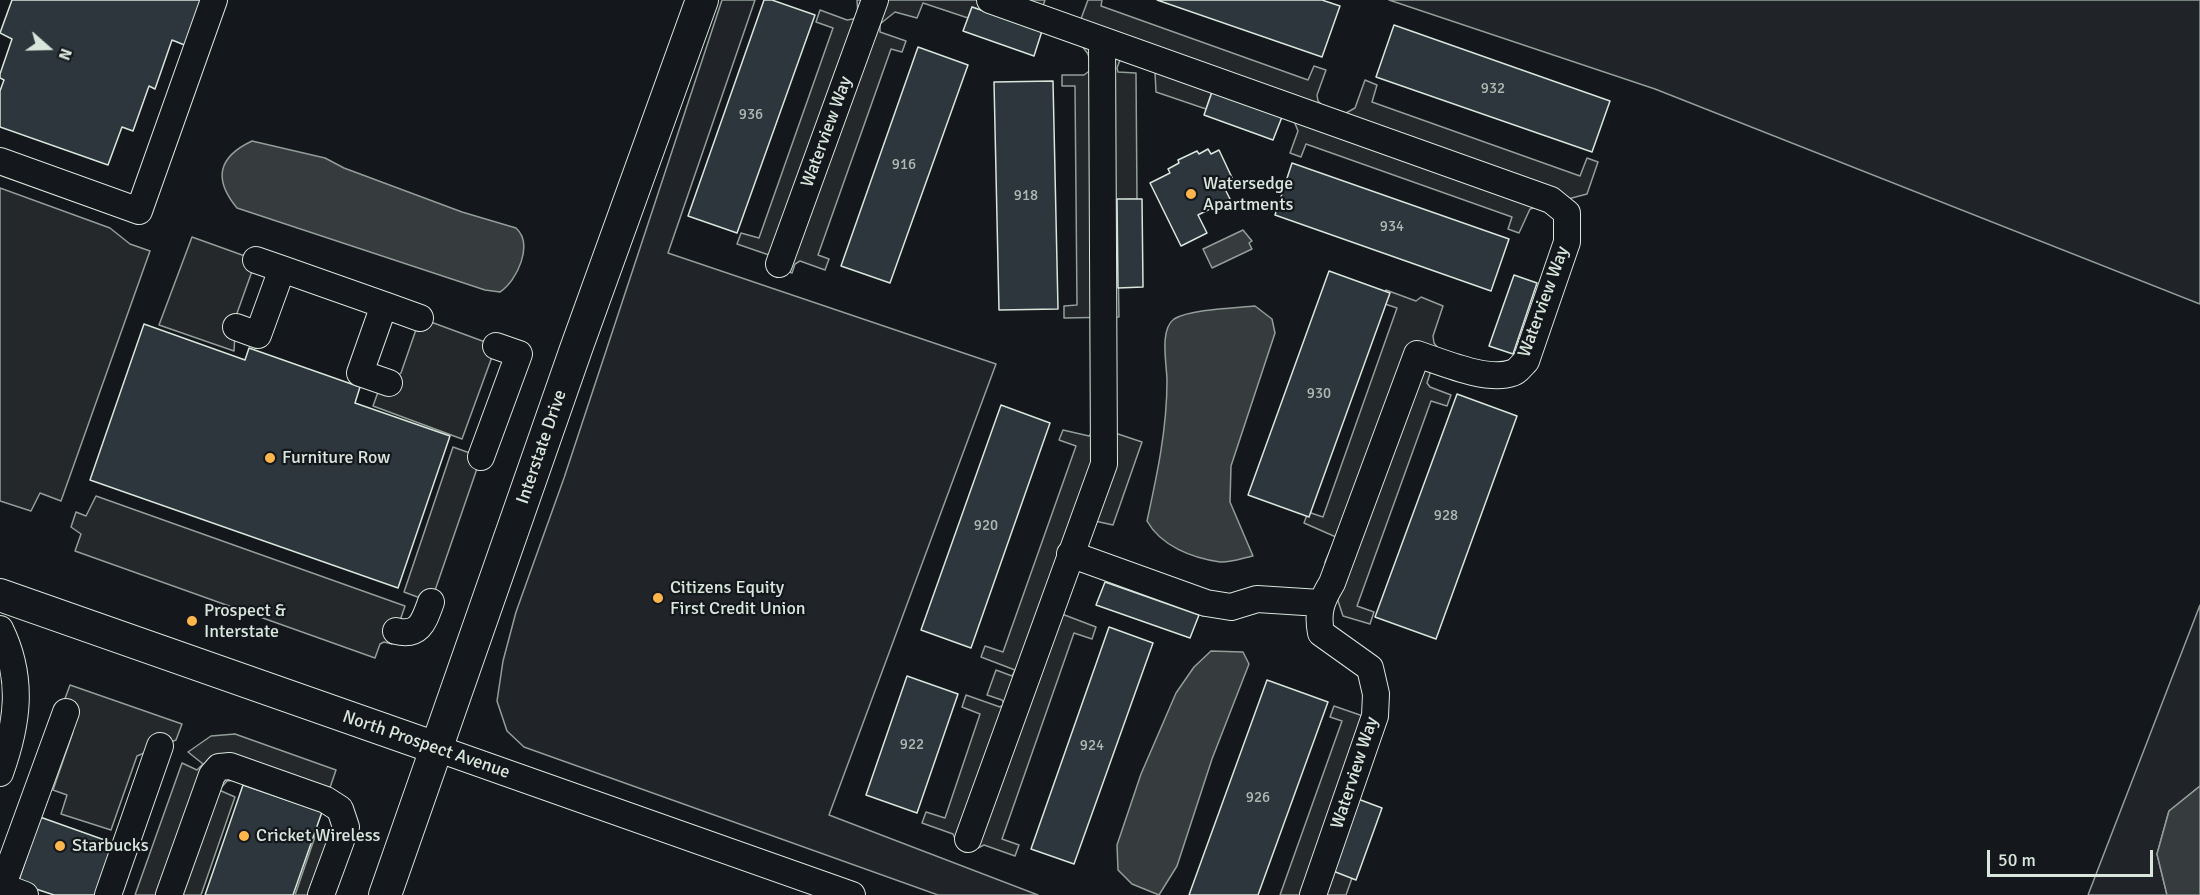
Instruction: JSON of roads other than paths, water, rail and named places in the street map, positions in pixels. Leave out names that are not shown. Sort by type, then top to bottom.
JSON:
[{"type":"main road","name":"Interstate Drive","points":[[385,895],[702,0]]},
{"type":"main road","name":"North Prospect Avenue","points":[[0,595],[436,748]]},
{"type":"street","points":[[0,161],[139,211],[214,0]]},
{"type":"street","name":"Waterview Way","points":[[779,264],[875,0]]},
{"type":"street","name":"Waterview Way","points":[[990,0],[1551,200],[1567,213],[1567,243],[1526,361],[1514,373],[1496,375],[1480,373],[1417,354],[1332,583],[1320,603],[1318,617],[1321,633],[1370,668],[1376,694],[1376,716],[1313,895]]},
{"type":"street","points":[[968,839],[1104,464],[1106,447],[1101,40]]},
{"type":"street","points":[[256,260],[420,318]]},
{"type":"street","points":[[236,327],[258,335],[282,269]]},
{"type":"street","points":[[384,306],[360,373],[388,383]]},
{"type":"street","points":[[481,457],[519,354],[496,346]]},
{"type":"street","points":[[1070,554],[1206,603],[1230,607],[1257,599],[1320,603]]},
{"type":"street","points":[[396,631],[406,634],[415,630],[423,622],[431,602]]},
{"type":"street","points":[[0,629],[12,655],[16,683],[14,726],[0,772]]},
{"type":"street","points":[[25,895],[9,890],[5,879],[66,712]]},
{"type":"street","points":[[108,895],[160,746]]},
{"type":"street","name":"North Prospect Avenue","points":[[436,748],[852,895]]},
{"type":"street","points":[[170,895],[212,775],[219,768],[230,766],[326,800],[340,809],[346,827],[321,895]]},
{"type":"place","name":"Watersedge Apartments","points":[[1191,194]]},
{"type":"place","name":"Furniture Row","points":[[270,458]]},
{"type":"place","name":"Citizens Equity First Credit Union","points":[[658,598]]},
{"type":"place","name":"Prospect & Interstate","points":[[192,621]]},
{"type":"place","name":"Cricket Wireless","points":[[244,836]]},
{"type":"place","name":"Starbucks","points":[[60,846]]}]
